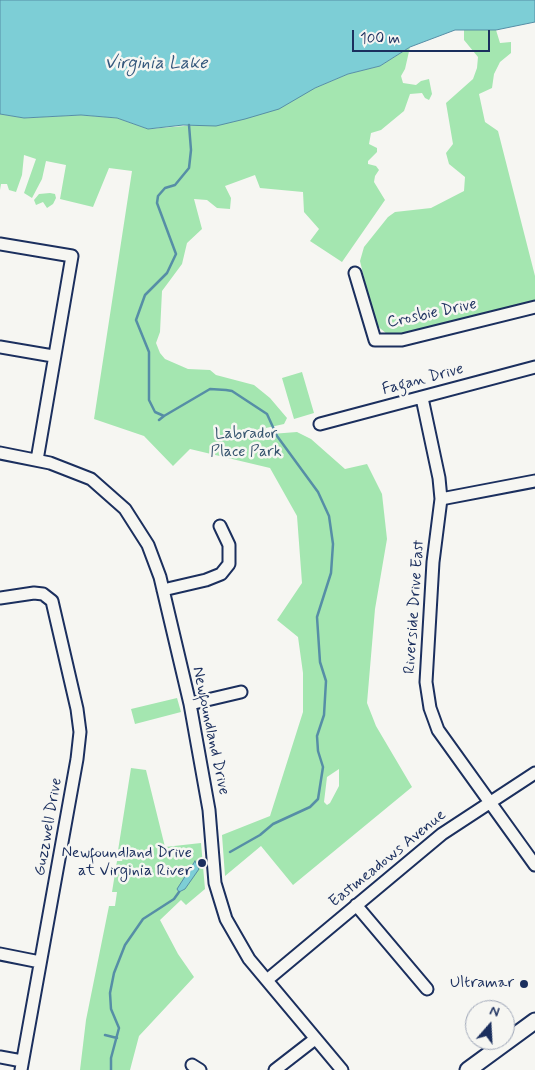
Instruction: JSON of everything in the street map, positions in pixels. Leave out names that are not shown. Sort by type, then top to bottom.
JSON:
[{"type":"main road","points":[[468,1070],[535,1021]]},
{"type":"street","points":[[0,244],[72,256],[53,356],[37,460]]},
{"type":"street","name":"Crosbie Drive","points":[[355,273],[375,340],[402,340],[535,306]]},
{"type":"street","points":[[0,347],[53,356]]},
{"type":"street","name":"Fagan Drive","points":[[320,424],[535,368]]},
{"type":"street","name":"Riverside Drive East","points":[[422,398],[439,478],[441,499],[430,602],[426,682],[428,698],[438,730],[535,865]]},
{"type":"street","name":"Newfoundland Drive","points":[[0,453],[37,460],[69,469],[91,479],[115,499],[133,520],[148,545],[163,590],[190,704],[212,828],[215,882],[219,902],[236,939],[267,980],[342,1070]]},
{"type":"street","points":[[441,499],[535,481]]},
{"type":"street","points":[[163,590],[206,580],[221,574],[229,564],[229,545],[220,526]]},
{"type":"street","name":"Guzzwell Drive","points":[[0,598],[24,594],[43,594],[52,601],[80,732],[78,760],[21,1066]]},
{"type":"street","points":[[190,704],[241,692]]},
{"type":"street","name":"Eastmeadows Avenue","points":[[267,980],[442,834],[535,773]]},
{"type":"street","points":[[356,905],[427,989]]},
{"type":"street","points":[[0,954],[40,962]]},
{"type":"street","points":[[275,1070],[315,1039]]},
{"type":"street","points":[[0,1057],[21,1066]]},
{"type":"green space","points":[[464,30],[496,30],[500,43],[511,42],[511,53],[500,62],[494,74],[492,88],[479,94],[485,122],[498,131],[535,276],[535,300],[408,333],[387,334],[375,324],[360,261],[364,247],[388,217],[395,212],[431,208],[464,191],[465,177],[449,164],[446,153],[453,144],[446,103],[473,79],[477,68],[478,57],[464,40]]},
{"type":"green space","name":"Labrador Place Park","points":[[410,47],[405,69],[401,76],[403,83],[416,85],[421,81],[429,79],[432,94],[429,100],[422,93],[410,94],[404,111],[381,130],[371,133],[369,144],[377,148],[377,152],[368,161],[368,164],[376,166],[379,170],[374,182],[385,200],[342,262],[310,241],[319,229],[304,212],[303,192],[260,188],[255,175],[225,186],[231,198],[230,209],[217,208],[207,200],[194,199],[202,229],[187,243],[182,264],[162,291],[160,332],[156,343],[165,359],[188,369],[210,370],[216,375],[254,385],[270,398],[287,418],[284,424],[266,428],[266,433],[297,432],[311,439],[345,469],[367,464],[382,494],[387,539],[375,609],[367,703],[376,726],[412,787],[293,885],[261,846],[225,876],[222,835],[270,816],[303,712],[303,673],[298,637],[277,620],[302,583],[297,516],[270,468],[190,449],[173,466],[144,436],[94,419],[132,171],[109,168],[93,207],[60,199],[66,165],[46,161],[42,179],[32,198],[24,193],[36,159],[24,155],[22,175],[16,192],[9,190],[7,184],[1,184],[0,190],[0,114],[24,118],[81,115],[117,118],[148,129],[197,125],[315,88],[348,74],[380,66]],"holes":[[[339,769],[339,786],[330,803],[327,805],[324,802],[327,777]]]},
{"type":"green space","points":[[39,194],[55,194],[56,198],[53,204],[47,208],[43,202],[36,205],[34,200]]},
{"type":"green space","points":[[302,372],[314,413],[294,419],[282,378]]},
{"type":"green space","points":[[177,698],[181,712],[135,724],[131,709]]},
{"type":"green space","points":[[131,768],[146,770],[165,847],[201,843],[205,889],[186,905],[181,900],[160,920],[178,954],[194,977],[139,1036],[130,1070],[80,1070],[86,1020],[109,906],[115,906],[117,892],[112,892],[117,861],[122,861],[123,858],[117,857]]},
{"type":"water","name":"Virginia Lake","points":[[0,0],[535,0],[535,22],[496,30],[455,30],[410,47],[380,66],[348,74],[315,88],[279,109],[245,119],[216,126],[183,125],[148,129],[117,118],[81,115],[24,118],[0,114]]},
{"type":"water","points":[[195,861],[199,869],[185,889],[179,892],[177,889]]},
{"type":"waterway","points":[[189,125],[191,150],[189,168],[175,185],[165,188],[158,196],[157,203],[176,254],[167,273],[145,295],[136,320],[149,352],[149,400],[155,412],[164,416],[210,389],[226,390],[232,391],[267,414],[277,436],[318,492],[329,516],[333,544],[331,573],[317,617],[320,662],[326,681],[324,715],[317,736],[318,751],[323,767],[318,799],[310,807],[273,824],[260,835],[230,852]]},
{"type":"waterway","points":[[159,420],[164,416]]},
{"type":"waterway","points":[[111,1070],[111,1058],[119,1028],[111,1009],[110,993],[114,973],[125,945],[143,919],[174,899],[179,892]]},
{"type":"waterway","points":[[105,1035],[117,1038]]},
{"type":"place","name":"Newfoundland Drive at Virginia River","points":[[202,863]]},
{"type":"place","name":"Ultramar","points":[[524,984]]}]
